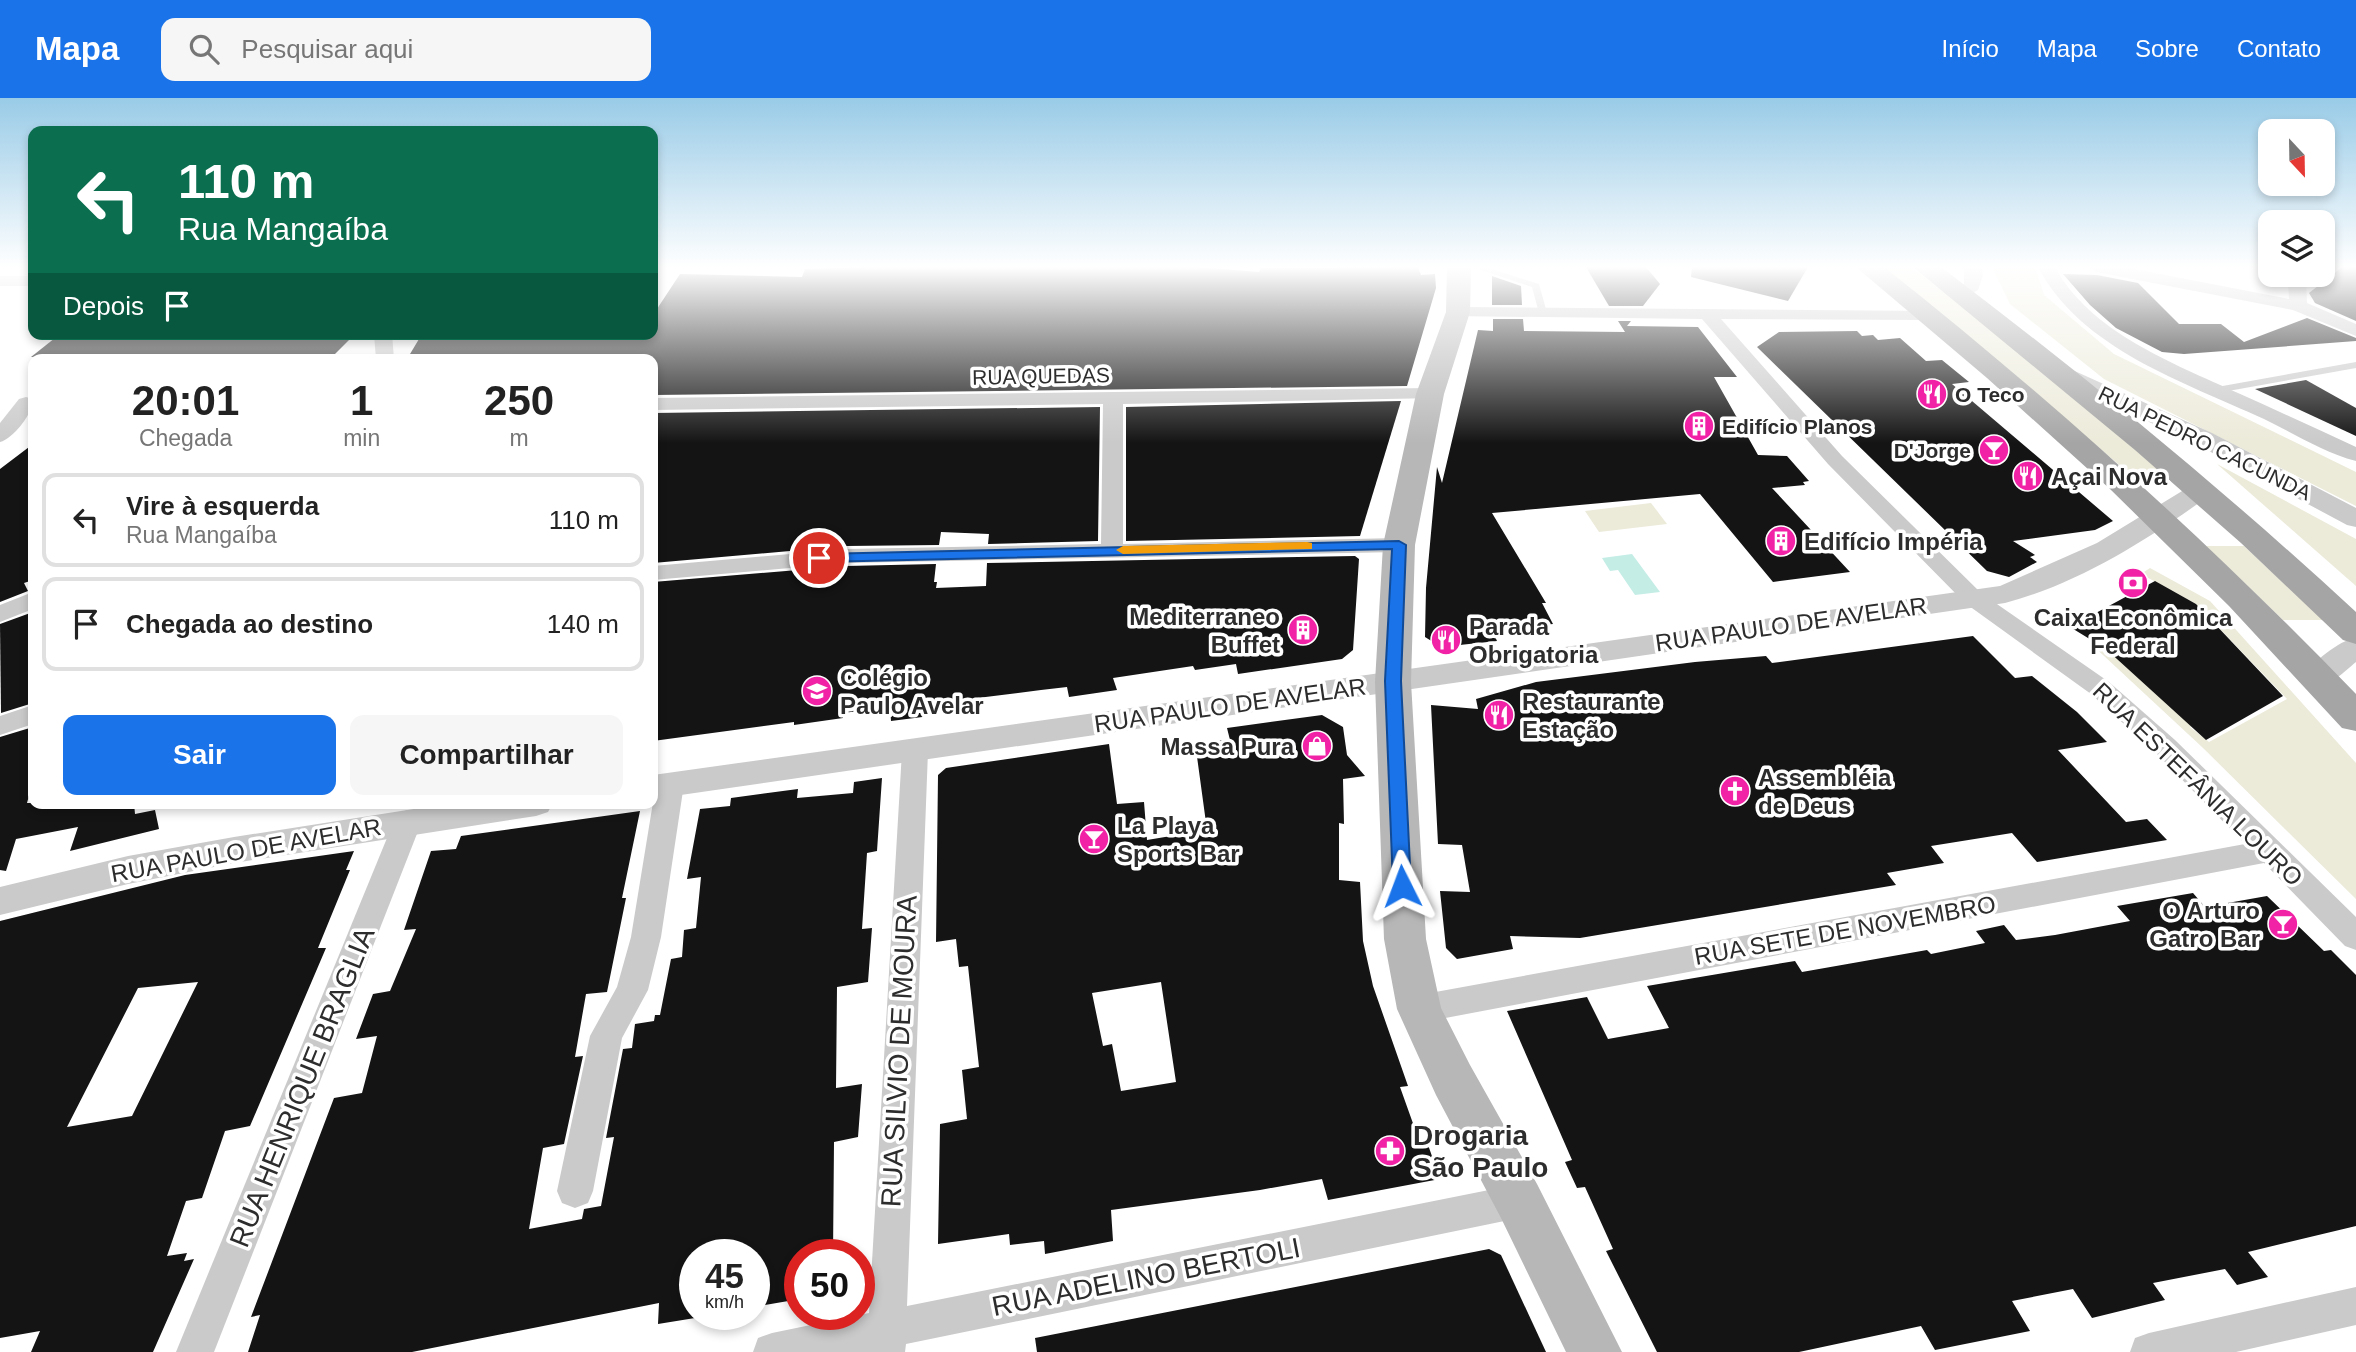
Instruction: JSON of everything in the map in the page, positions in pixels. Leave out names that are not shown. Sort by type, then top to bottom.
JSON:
[{"type":"main road","points":[[1453,326],[1430,394],[1399,545],[1393,681],[1405,939],[1419,1009],[1453,1080],[1519,1201],[1595,1352]]},
{"type":"main road","points":[[1939,326],[2120,481],[2356,718]]},
{"type":"main road","points":[[2000,326],[2201,490],[2356,632]]},
{"type":"street","name":"RUA ESTEFÂNIA LOURO","points":[[1717,326],[1835,460],[1973,598],[2100,688],[2162,743],[2356,937]]},
{"type":"street","points":[[2100,326],[2117,340],[2155,361],[2356,456]]},
{"type":"street","name":"RUA PEDRO CACUNDA","points":[[2054,369],[2203,438],[2356,519]]},
{"type":"street","name":"RUA QUEDAS","points":[[658,404],[1430,394]]},
{"type":"street","points":[[1112,550],[1113,398]]},
{"type":"street","points":[[0,402],[28,404]]},
{"type":"street","points":[[0,436],[28,405]]},
{"type":"street","name":"RUA PAULO DE AVELAR","points":[[661,786],[2005,594],[2030,585],[2159,520],[2201,490]]},
{"type":"street","points":[[658,573],[846,556],[1399,545]]},
{"type":"street","points":[[0,614],[28,602]]},
{"type":"street","points":[[2318,677],[2356,647]]},
{"type":"street","points":[[0,726],[28,716]]},
{"type":"street","name":"RUA SILVIO DE MOURA","points":[[886,1341],[915,751]]},
{"type":"street","points":[[575,1191],[606,1036],[632,990],[646,937],[661,786]]},
{"type":"street","name":"RUA PAULO DE AVELAR","points":[[0,901],[141,867],[493,809]]},
{"type":"street","name":"RUA HENRIQUE BRAGLIA","points":[[195,1352],[408,821]]},
{"type":"street","name":"RUA SETE DE NOVEMBRO","points":[[1419,1009],[2270,851]]},
{"type":"street","name":"RUA ADELINO BERTOLI","points":[[772,1352],[886,1341],[1519,1201]]},
{"type":"street","points":[[2149,1352],[2356,1306]]},
{"type":"lane","points":[[2217,390],[2356,365]]},
{"type":"shaded area","points":[[1956,326],[1986,326],[2173,481],[2138,481]]},
{"type":"shaded area","points":[[2037,326],[2080,326],[2114,354],[2356,472],[2356,506],[2104,379]]},
{"type":"shaded area","points":[[2217,464],[2356,539],[2356,586]]},
{"type":"shaded area","points":[[1651,503],[1667,524],[1599,532],[1585,511]]},
{"type":"shaded area","points":[[2206,546],[2244,546],[2323,620],[2283,620]]},
{"type":"shaded area","points":[[1632,554],[1660,592],[1635,595],[1618,570],[1610,571],[1602,558]]},
{"type":"shaded area","points":[[2150,568],[2210,601],[2356,763],[2356,899],[2202,747],[2089,642],[2099,636],[2209,717],[2190,727],[2209,742],[2287,699],[2196,604],[2141,574]]},
{"type":"building","points":[[658,326],[1425,326],[1407,386],[658,395],[658,354],[410,354],[418,340],[658,340]]},
{"type":"building","points":[[1493,326],[1524,326],[1524,331],[1625,332],[1621,326],[1698,327],[1737,377],[1714,377],[1758,455],[1787,456],[1809,481],[1803,482],[1805,485],[1772,488],[1850,572],[1773,582],[1700,494],[1492,513],[1546,603],[1542,603],[1553,624],[1492,630],[1497,641],[1441,647],[1425,637],[1426,588],[1437,467],[1442,483],[1478,330],[1493,331]]},
{"type":"building","points":[[2113,326],[2223,326],[2244,342],[2287,326],[2325,326],[2356,338],[2356,341],[2184,354],[2162,352]]},
{"type":"building","points":[[1857,331],[1862,336],[1873,335],[1878,340],[1900,338],[1926,361],[1942,360],[1969,382],[1952,384],[2113,521],[2095,530],[2013,541],[2035,555],[2030,557],[2037,562],[2009,577],[1987,571],[1757,347],[1779,332]]},
{"type":"building","points":[[52,340],[349,340],[335,354],[35,354]]},
{"type":"building","points":[[2306,380],[2356,408],[2356,436],[2255,389]]},
{"type":"building","points":[[1401,401],[1360,536],[1126,541],[1126,407]]},
{"type":"building","points":[[1100,407],[1098,541],[988,544],[989,534],[941,532],[939,545],[846,546],[658,563],[658,413]]},
{"type":"building","points":[[28,448],[28,582],[24,583],[28,591],[0,602],[0,469]]},
{"type":"building","points":[[1355,556],[1359,559],[1353,650],[1342,659],[1238,674],[1236,664],[1195,670],[1193,666],[1113,678],[1117,690],[1069,697],[1067,687],[937,703],[938,715],[891,721],[890,707],[843,713],[843,718],[658,740],[658,582],[846,566],[936,564],[936,588],[986,586],[987,563]]},
{"type":"building","points":[[2155,581],[2196,604],[2283,696],[2206,740],[2106,649],[2070,627]]},
{"type":"building","points":[[28,614],[28,705],[1,713],[0,624]]},
{"type":"building","points":[[1973,636],[2015,678],[2032,676],[2077,712],[2107,742],[2058,750],[2126,822],[2147,819],[2167,840],[2037,862],[2012,833],[1931,846],[1944,863],[1887,873],[1896,885],[1580,938],[1510,936],[1513,949],[1457,959],[1446,948],[1440,891],[1470,892],[1462,845],[1438,844],[1431,705],[1478,709],[1476,699],[1536,682],[1766,656],[1772,663]]},
{"type":"building","points":[[1322,715],[1343,727],[1347,755],[1365,776],[1343,779],[1344,824],[1339,823],[1339,880],[1360,882],[1363,941],[1373,986],[1408,1086],[1400,1087],[1420,1143],[1427,1142],[1440,1179],[1328,1200],[1322,1179],[1111,1210],[1113,1241],[1045,1254],[1044,1241],[1010,1245],[1009,1234],[938,1244],[940,1124],[967,1119],[962,1070],[979,1067],[968,966],[959,967],[956,939],[936,942],[938,775],[946,768],[1109,744],[1117,804],[1144,802],[1147,840],[1207,830],[1195,742],[1230,740],[1227,728]],"holes":[[[1161,982],[1176,1082],[1121,1091],[1112,1044],[1103,1046],[1092,993]]]},
{"type":"building","points":[[28,729],[28,809],[135,809],[135,814],[155,810],[159,829],[70,851],[78,827],[16,839],[6,871],[0,870],[0,737]]},
{"type":"building","points":[[882,778],[877,851],[867,853],[862,929],[872,928],[868,982],[837,987],[836,1088],[862,1084],[858,1137],[834,1142],[833,1239],[784,1239],[784,1302],[770,1304],[770,1239],[679,1239],[679,1321],[658,1324],[659,1303],[412,1352],[248,1352],[260,1315],[251,1317],[334,1098],[362,1093],[377,1036],[356,1039],[373,994],[390,991],[416,929],[404,930],[431,851],[456,849],[461,836],[640,811],[622,898],[626,898],[607,992],[586,994],[575,1057],[583,1056],[564,1144],[543,1148],[529,1229],[582,1219],[584,1209],[601,1206],[614,1137],[606,1138],[623,1049],[632,1048],[635,1024],[654,1021],[655,1015],[660,1015],[671,959],[682,957],[684,930],[696,928],[701,877],[687,879],[700,809],[730,806],[731,798],[798,789],[797,798],[853,793],[854,782]]},
{"type":"building","points":[[354,851],[346,870],[350,870],[318,948],[326,948],[250,1126],[225,1131],[202,1198],[186,1201],[167,1256],[187,1253],[184,1261],[194,1259],[153,1352],[31,1352],[40,1331],[0,1338],[0,921],[185,875]],"holes":[[[198,982],[132,1116],[67,1127],[138,988]]]},
{"type":"building","points":[[2193,893],[2205,907],[2267,896],[2324,951],[2331,950],[2356,975],[2356,1226],[2248,1252],[2268,1277],[2237,1285],[2225,1269],[2153,1283],[2165,1300],[2092,1318],[2073,1289],[2012,1301],[2030,1331],[1935,1350],[1921,1326],[1799,1352],[1657,1352],[1606,1251],[1613,1249],[1585,1187],[1577,1188],[1565,1162],[1572,1160],[1507,1011],[1587,997],[1608,1039],[1669,1028],[1647,986],[1795,961],[1802,972],[1927,950],[1931,954],[1985,943],[1976,931],[2004,925],[2016,940],[2055,935],[2130,921],[2117,906]]},
{"type":"building","points":[[1489,1249],[1501,1255],[1546,1352],[1037,1352],[1035,1338]]},
{"type":"slow traffic","points":[[1123,550],[1307,546]]},
{"type":"place","name":"O Teco","points":[[1932,394]]},
{"type":"place","name":"Edifício Planos","points":[[1699,426]]},
{"type":"place","name":"D'Jorge","points":[[1994,450]]},
{"type":"place","name":"Açai Nova","points":[[2028,476]]},
{"type":"place","name":"Edifício Impéria","points":[[1781,541]]},
{"type":"place","name":"Caixa Econômica Federal","points":[[2133,583]]},
{"type":"place","name":"Mediterraneo Buffet","points":[[1303,630]]},
{"type":"place","name":"Parada Obrigatoria","points":[[1446,640]]},
{"type":"place","name":"Colégio Paulo Avelar","points":[[817,691]]},
{"type":"place","name":"Restaurante Estação","points":[[1499,715]]},
{"type":"place","name":"Massa Pura","points":[[1317,746]]},
{"type":"place","name":"Assembléia de Deus","points":[[1735,791]]},
{"type":"place","name":"La Playa Sports Bar","points":[[1094,839]]},
{"type":"place","name":"O Arturo Gatro Bar","points":[[2283,924]]},
{"type":"place","name":"Drogaria São Paulo","points":[[1390,1151]]},
{"type":"route","points":[[819,558],[900,554],[1399,545],[1393,681],[1402,886]]}]
